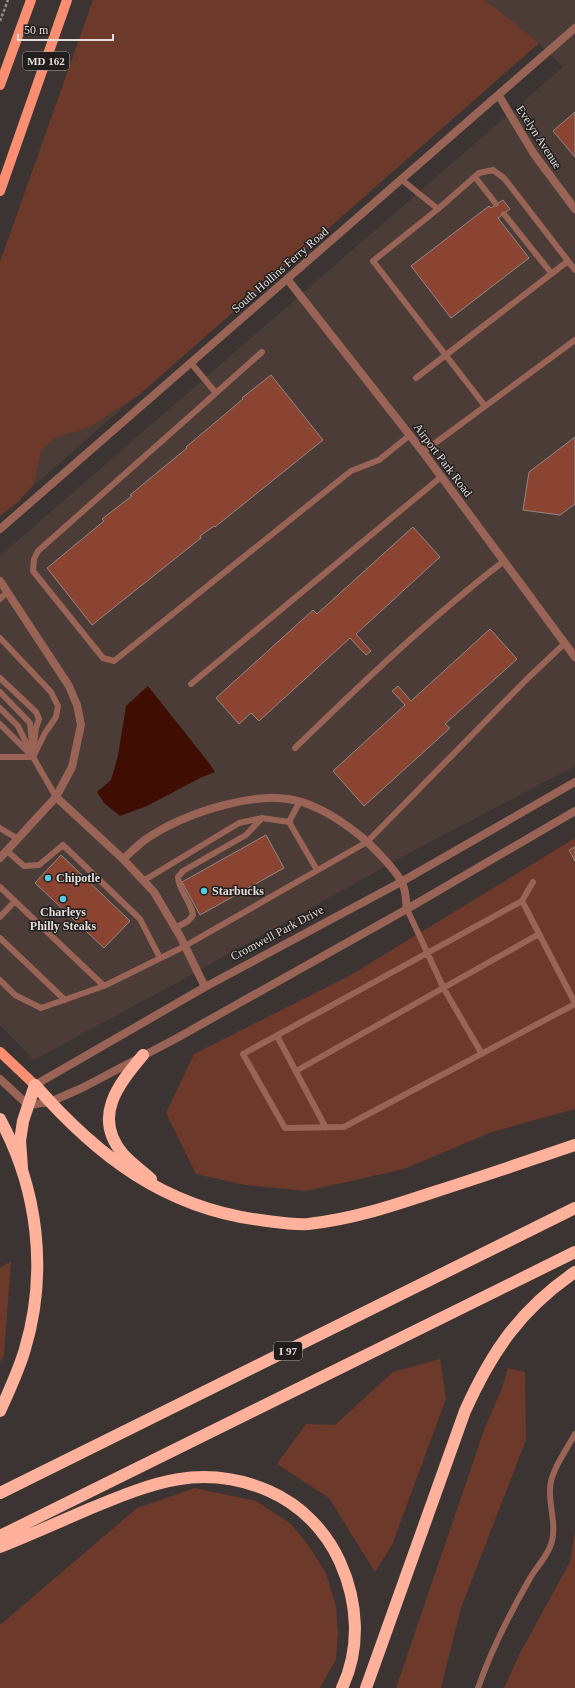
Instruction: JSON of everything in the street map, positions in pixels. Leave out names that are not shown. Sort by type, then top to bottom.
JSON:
[{"type":"highway","points":[[143,1055],[122,1080],[116,1090],[109,1116],[111,1129],[115,1142],[124,1155],[167,1193]]},
{"type":"highway","points":[[22,1168],[20,1141],[23,1122],[36,1085],[50,1102],[113,1159],[135,1176],[167,1193],[199,1207],[235,1217],[274,1222],[307,1224],[370,1213],[575,1146]]},
{"type":"highway","points":[[0,1119],[11,1138],[22,1168],[33,1206],[37,1240],[38,1276],[34,1314],[25,1350],[0,1411]]},
{"type":"highway","name":"I 97","points":[[0,1494],[575,1208]]},
{"type":"highway","points":[[0,1536],[575,1252]]},
{"type":"highway","points":[[366,1688],[465,1410],[479,1381],[494,1354],[516,1324],[542,1298],[575,1272]]},
{"type":"highway","points":[[0,1547],[136,1490],[162,1482],[190,1477],[215,1477],[258,1486],[280,1496],[300,1509],[310,1519],[335,1550],[348,1578],[354,1605],[356,1634],[352,1660],[342,1688]]},
{"type":"main road","name":"MD 162","points":[[0,85],[31,0]]},
{"type":"main road","name":"MD 162","points":[[0,191],[67,0]]},
{"type":"main road","points":[[0,93],[4,75]]},
{"type":"main road","points":[[0,1052],[36,1085]]},
{"type":"street","name":"South Hollins Ferry Road","points":[[0,529],[288,280],[575,28]]},
{"type":"street","name":"Evelyn Avenue","points":[[499,96],[534,154],[575,209]]},
{"type":"street","name":"Airport Park Road","points":[[288,280],[423,452],[575,657]]},
{"type":"street","points":[[0,581],[62,674],[77,705],[81,725],[78,745],[72,767],[56,797],[0,858]]},
{"type":"street","name":"Cromwell Park Drive","points":[[36,1085],[205,987],[401,882],[575,782]]},
{"type":"street","points":[[56,797],[122,859],[154,892],[185,946],[205,987]]},
{"type":"street","points":[[122,859],[146,839],[181,820],[232,802],[270,797],[300,801],[326,811],[350,827],[367,842],[390,866],[403,885],[407,910]]},
{"type":"street","points":[[0,1079],[28,1105],[50,1102],[82,1088],[407,910],[575,811]]},
{"type":"lane","points":[[485,406],[373,260],[438,209],[479,173],[493,170],[504,178],[575,270]]},
{"type":"lane","points":[[475,177],[496,204]]},
{"type":"lane","points":[[402,180],[438,209]]},
{"type":"lane","points":[[504,214],[552,274]]},
{"type":"lane","points":[[416,378],[568,261]]},
{"type":"lane","points":[[423,452],[575,340]]},
{"type":"lane","points":[[262,352],[38,551],[34,559],[33,571],[103,658],[114,661],[351,471],[379,460],[410,435]]},
{"type":"lane","points":[[191,363],[216,392]]},
{"type":"lane","points":[[192,684],[441,476]]},
{"type":"lane","points":[[295,748],[355,690],[469,588],[504,561]]},
{"type":"lane","points":[[0,599],[7,592]]},
{"type":"lane","points":[[0,638],[51,692],[58,706],[56,717],[45,733],[33,757]]},
{"type":"lane","points":[[0,980],[15,995],[41,1008],[104,986],[185,946],[367,842],[527,679],[565,643]]},
{"type":"lane","points":[[0,678],[36,712],[39,719],[36,728],[33,757]]},
{"type":"lane","points":[[0,692],[30,723],[33,757]]},
{"type":"lane","points":[[0,708],[18,726],[33,757],[56,797]]},
{"type":"lane","points":[[0,724],[33,757]]},
{"type":"lane","points":[[0,757],[33,757]]},
{"type":"lane","points":[[289,822],[300,801]]},
{"type":"lane","points":[[144,881],[239,823],[262,818],[289,822]]},
{"type":"lane","points":[[175,928],[188,921],[193,915],[192,908],[178,884],[178,877],[183,871],[246,835],[262,818]]},
{"type":"lane","points":[[289,822],[317,870]]},
{"type":"lane","points":[[0,828],[18,839]]},
{"type":"lane","points":[[7,851],[24,866],[39,865],[63,845],[140,919],[160,958]]},
{"type":"lane","points":[[522,901],[575,1003],[344,1127],[285,1128],[243,1054],[522,901],[533,882]]},
{"type":"lane","points":[[0,887],[104,986]]},
{"type":"lane","points":[[0,917],[15,901]]},
{"type":"lane","points":[[407,910],[444,989],[482,1054]]},
{"type":"lane","points":[[296,1071],[540,934]]},
{"type":"lane","points":[[0,938],[65,1000]]},
{"type":"lane","points":[[277,1036],[326,1128]]},
{"type":"lane","points":[[478,1688],[497,1639],[529,1581],[550,1547],[554,1530],[550,1484],[555,1471],[575,1434]]},
{"type":"path","points":[[0,21],[8,0]]},
{"type":"shaded area","points":[[93,0],[485,0],[539,43],[139,395],[90,427],[54,438],[41,451],[34,484],[17,503],[0,516],[0,262]]},
{"type":"shaded area","points":[[96,0],[575,0],[575,766],[411,852],[180,981],[34,1060],[0,1025],[0,556],[563,67],[539,43],[29,490]]},
{"type":"shaded area","points":[[148,686],[215,772],[200,778],[147,806],[120,816],[104,803],[97,792],[111,780],[118,756],[126,706]]},
{"type":"shaded area","points":[[575,838],[575,1109],[492,1132],[404,1169],[306,1191],[245,1185],[196,1174],[166,1113],[194,1054],[349,976]]},
{"type":"shaded area","points":[[11,1261],[4,1355],[0,1362],[0,1268]]},
{"type":"shaded area","points":[[440,1359],[446,1399],[392,1545],[375,1572],[329,1498],[277,1464],[306,1424],[335,1425],[393,1372]]},
{"type":"shaded area","points":[[508,1368],[525,1372],[526,1440],[461,1608],[441,1688],[396,1688],[484,1430],[502,1388]]},
{"type":"shaded area","points":[[195,1488],[256,1501],[291,1524],[309,1546],[326,1573],[336,1607],[338,1633],[336,1659],[320,1688],[0,1688],[0,1625],[137,1508]]},
{"type":"shaded area","points":[[575,1530],[575,1688],[504,1688],[520,1653],[570,1562]]},
{"type":"building","points":[[575,112],[575,157],[553,131]]},
{"type":"building","points":[[503,200],[510,209],[498,218],[529,258],[451,318],[411,266],[489,206],[491,208]]},
{"type":"building","points":[[271,375],[323,440],[215,527],[214,526],[200,536],[201,538],[92,625],[47,568],[104,521],[102,519],[132,496],[130,495],[187,448],[186,447],[243,399],[242,398]]},
{"type":"building","points":[[575,437],[575,504],[560,515],[523,510],[529,472]]},
{"type":"building","points":[[413,527],[440,557],[356,634],[371,651],[366,655],[350,638],[259,721],[251,713],[239,724],[216,698],[313,610],[317,614]]},
{"type":"building","points":[[490,629],[517,659],[445,724],[450,728],[364,806],[333,771],[405,705],[392,691],[398,686],[411,701]]},
{"type":"building","points":[[266,835],[284,868],[200,915],[182,882]]},
{"type":"building","points":[[575,847],[575,861],[569,850]]},
{"type":"building","points":[[61,855],[130,921],[104,948],[35,883]]},
{"type":"place","name":"Chipotle","points":[[48,878]]},
{"type":"place","name":"Starbucks","points":[[204,891]]},
{"type":"place","name":"Charleys Philly Steaks","points":[[63,899]]}]
